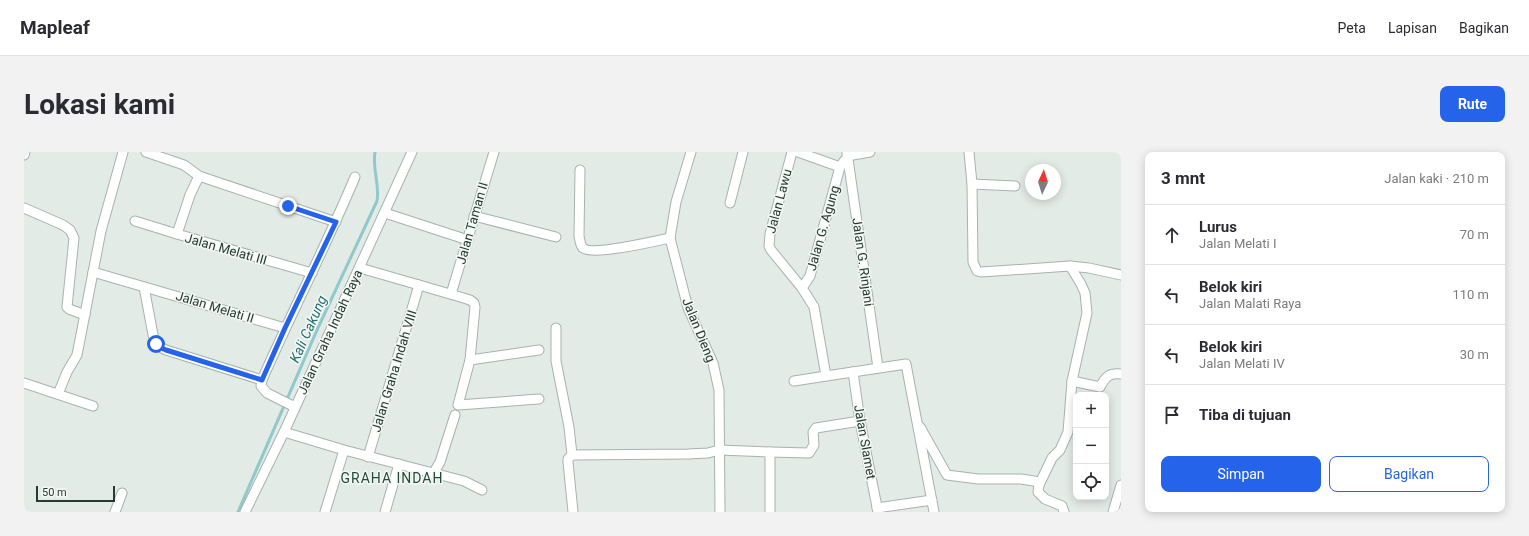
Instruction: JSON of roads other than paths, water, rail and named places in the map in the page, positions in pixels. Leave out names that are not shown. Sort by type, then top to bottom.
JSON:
[{"type":"street","points":[[24,156],[25,152]]},
{"type":"street","points":[[58,394],[67,372],[77,355],[102,231],[123,152]]},
{"type":"street","points":[[146,152],[184,165],[199,176],[336,222]]},
{"type":"street","name":"Jalan Graha Indah Raya","points":[[245,512],[284,432],[291,406],[360,268],[412,152]]},
{"type":"street","name":"Jalan Taman II","points":[[451,294],[494,152]]},
{"type":"street","name":"Jalan Dieng","points":[[691,152],[676,202],[670,238],[688,308],[712,363],[718,390],[720,512]]},
{"type":"street","points":[[730,203],[743,152]]},
{"type":"street","name":"Jalan Lawu","points":[[792,152],[770,234],[769,246],[802,288]]},
{"type":"street","points":[[798,152],[840,167],[847,154],[870,152]]},
{"type":"street","points":[[969,152],[972,184],[973,262],[977,271],[981,272],[1070,266],[1089,268],[1121,276]]},
{"type":"street","name":"Jalan G. Rinjani","points":[[847,154],[878,368]]},
{"type":"street","name":"Jalan G. Agung","points":[[802,288],[810,276],[840,167]]},
{"type":"street","points":[[580,170],[579,236],[580,244],[583,248],[588,250],[620,248],[670,238]]},
{"type":"street","name":"Jalan Melati III","points":[[199,176],[190,195],[177,234],[312,273]]},
{"type":"street","points":[[291,406],[267,393],[261,386],[262,380],[285,328],[336,222],[355,177]]},
{"type":"street","points":[[972,184],[1015,186]]},
{"type":"street","points":[[24,208],[63,225],[70,230],[74,238],[67,307],[85,315]]},
{"type":"street","points":[[385,213],[468,240]]},
{"type":"street","points":[[474,216],[556,237]]},
{"type":"street","points":[[135,221],[177,234]]},
{"type":"street","points":[[1064,512],[1062,506],[1045,499],[1038,492],[1040,482],[1052,458],[1060,450],[1068,432],[1072,380],[1086,314],[1085,293],[1070,266]]},
{"type":"street","points":[[360,268],[451,294],[470,300],[474,303],[470,360],[458,405],[539,399]]},
{"type":"street","name":"Jalan Melati II","points":[[93,272],[285,328]]},
{"type":"street","name":"Jalan Graha Indah VIII","points":[[368,457],[419,285]]},
{"type":"street","points":[[144,287],[154,340],[158,346],[166,350],[262,380]]},
{"type":"street","points":[[802,288],[814,307],[826,376]]},
{"type":"street","points":[[556,328],[556,361],[569,427],[572,455]]},
{"type":"street","points":[[470,360],[539,350]]},
{"type":"street","points":[[794,381],[906,364],[934,512]]},
{"type":"street","name":"Jalan Slamet","points":[[853,372],[860,421],[877,510]]},
{"type":"street","points":[[1072,380],[1100,387],[1105,378],[1113,374],[1121,374]]},
{"type":"street","points":[[24,383],[93,406]]},
{"type":"street","points":[[433,474],[440,462],[455,415]]},
{"type":"street","points":[[917,420],[947,475],[978,479],[1021,479],[1040,482]]},
{"type":"street","points":[[573,512],[568,462],[568,459],[572,455],[688,454],[719,450],[809,452],[814,445],[813,432],[816,428],[860,421]]},
{"type":"street","points":[[284,432],[368,457],[464,481],[482,490]]},
{"type":"street","points":[[325,512],[344,450]]},
{"type":"street","points":[[770,452],[770,512]]},
{"type":"street","points":[[388,511],[399,464]]},
{"type":"street","points":[[1113,512],[1121,485]]},
{"type":"street","points":[[115,512],[122,493]]},
{"type":"street","points":[[877,510],[932,500]]},
{"type":"waterway","name":"Kali Cakung","points":[[238,512],[317,330],[377,201],[378,189],[374,165],[375,152]]},
{"type":"district","name":"GRAHA INDAH","points":[[392,478]]}]
